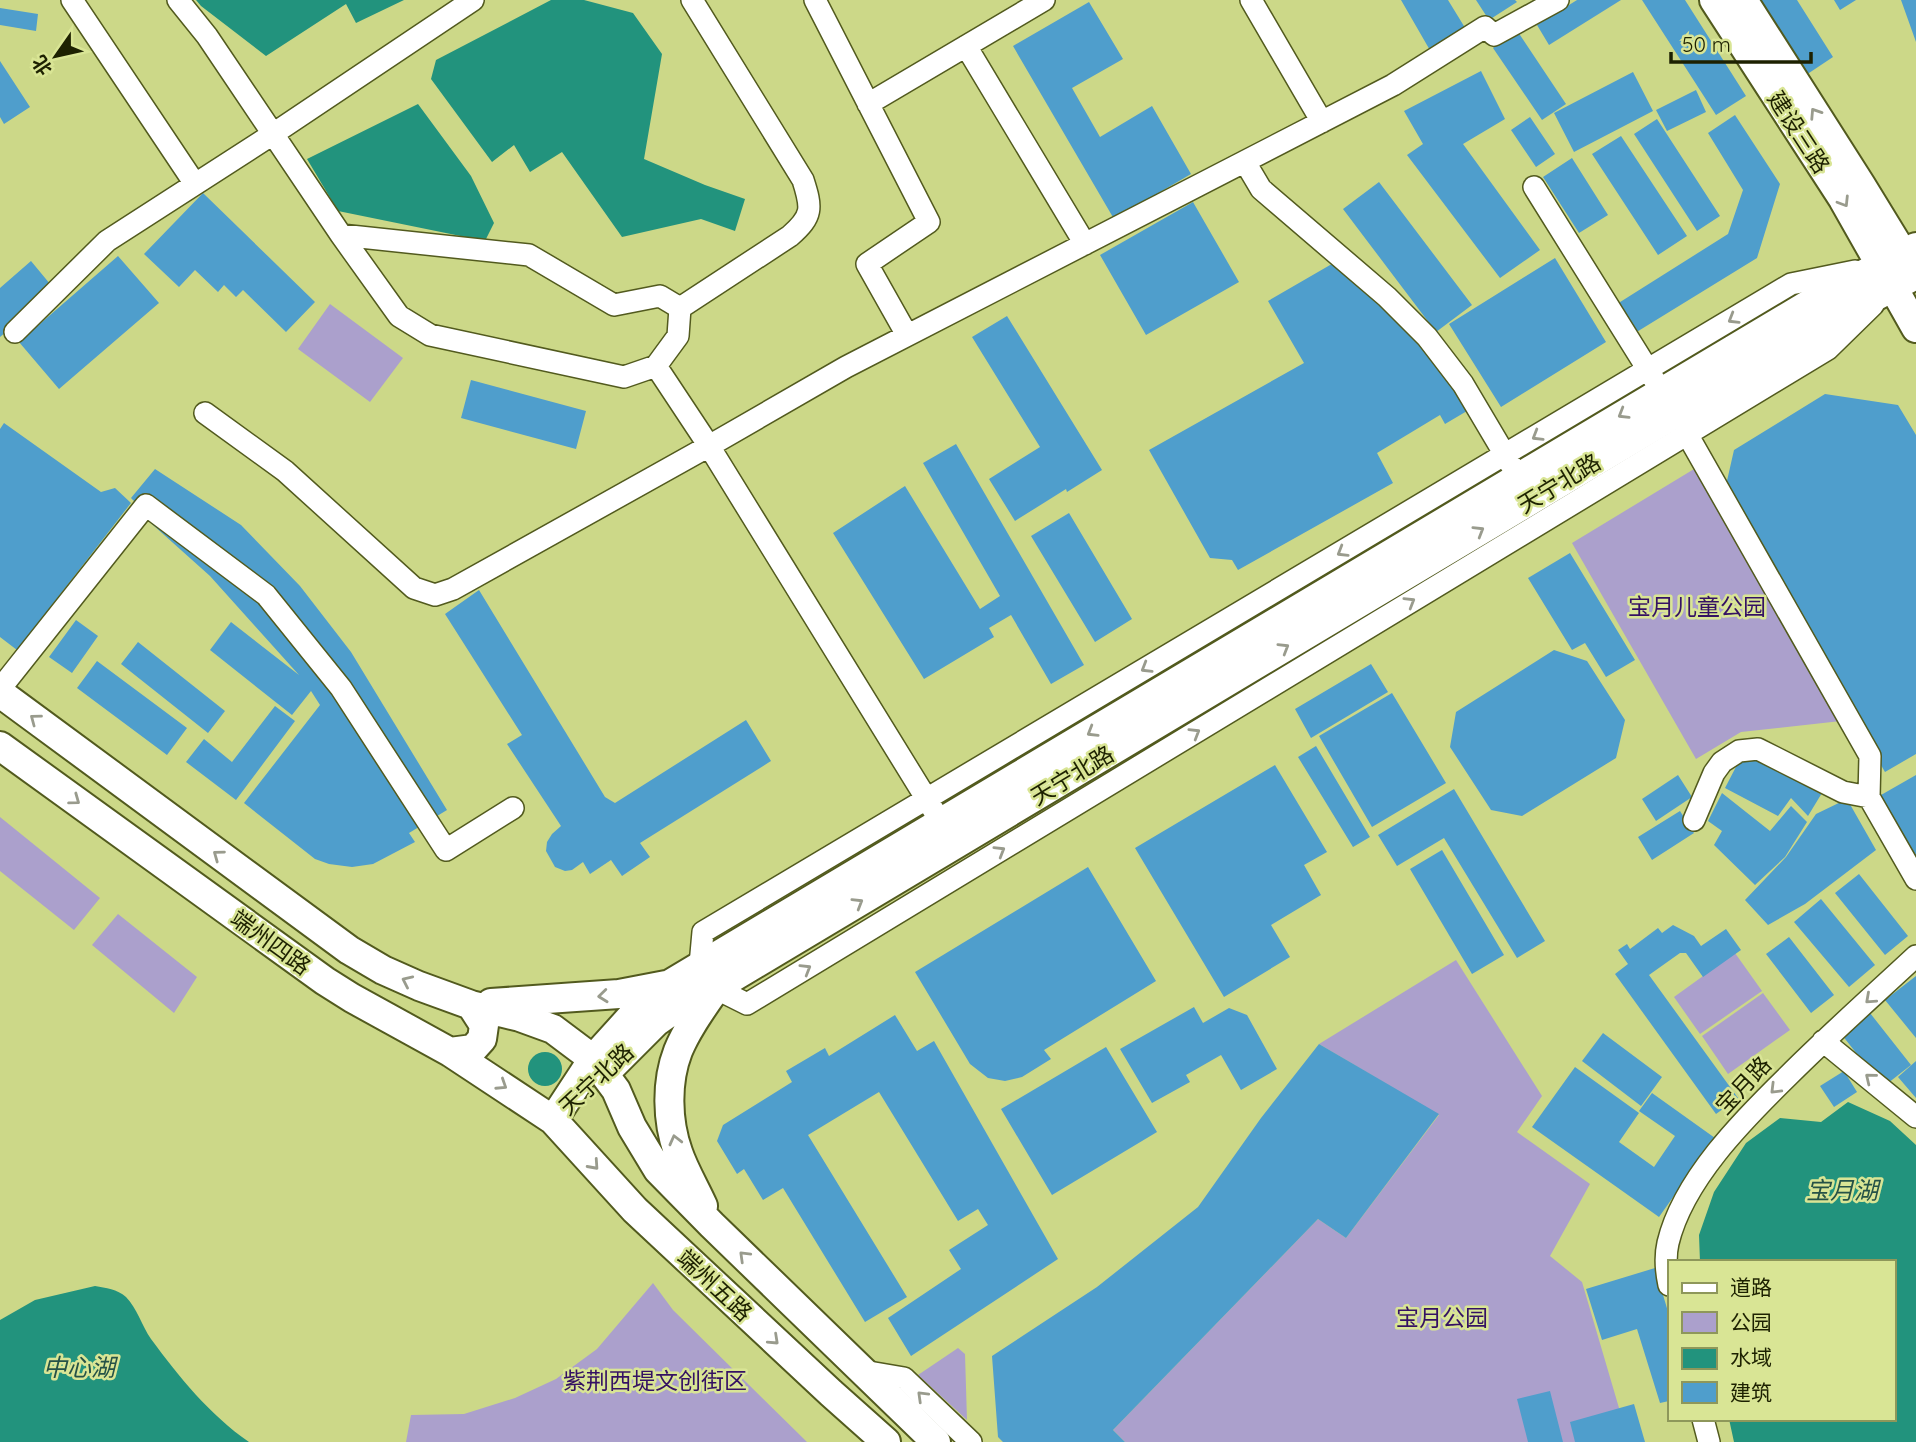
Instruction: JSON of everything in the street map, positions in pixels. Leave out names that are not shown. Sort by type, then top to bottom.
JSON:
[{"type":"main road","name":"建设三路","points":[[1714,0],[1843,199],[1906,268]]},
{"type":"main road","name":"建设三路","points":[[1743,0],[1906,268]]},
{"type":"main road","points":[[1906,268],[1916,328]]},
{"type":"main road","name":"天宁北路","points":[[553,1120],[599,1066],[631,1017],[670,985],[708,977],[1238,660],[1518,477],[1655,381],[1829,292],[1906,268]]},
{"type":"main road","name":"天宁北路","points":[[1518,477],[1844,313],[1906,268]]},
{"type":"main road","name":"天宁北路","points":[[599,1066],[673,1010],[708,977],[934,810],[1238,660]]},
{"type":"main road","name":"端州四路","points":[[0,691],[349,950],[383,970],[419,986],[471,1005],[520,1017],[553,1029],[599,1066]]},
{"type":"main road","name":"端州四路","points":[[0,746],[326,981],[450,1052],[553,1120]]},
{"type":"main road","points":[[708,977],[692,1023],[678,1052],[671,1079],[669,1107],[678,1153],[712,1225]]},
{"type":"main road","points":[[450,1052],[473,1049],[482,1039],[484,1025],[471,1005],[619,994],[670,985]]},
{"type":"main road","name":"端州五路","points":[[599,1066],[616,1090],[632,1127],[658,1170],[936,1442]]},
{"type":"main road","name":"端州五路","points":[[553,1120],[635,1210],[886,1442]]},
{"type":"street","points":[[72,0],[195,184]]},
{"type":"street","points":[[178,0],[207,36],[399,316],[430,335],[624,377],[656,366],[678,336],[680,308]]},
{"type":"street","points":[[15,332],[107,241],[473,0]]},
{"type":"street","points":[[680,308],[790,236],[805,223],[810,202],[803,180],[692,0]]},
{"type":"street","points":[[815,0],[929,222],[867,264],[907,335]]},
{"type":"street","points":[[868,104],[1044,0]]},
{"type":"street","points":[[1251,0],[1322,122]]},
{"type":"street","points":[[205,414],[285,471],[414,588],[435,595],[453,589],[846,366],[1393,85],[1485,27],[1494,35],[1558,0]]},
{"type":"street","points":[[967,46],[1085,244]]},
{"type":"street","points":[[1238,660],[1518,477],[1463,384],[1427,337],[1387,297],[1261,189],[1245,162]]},
{"type":"street","points":[[1534,187],[1655,381]]},
{"type":"street","points":[[341,234],[529,255],[614,306],[660,296],[680,308]]},
{"type":"street","points":[[1238,660],[1688,434],[1828,349],[1906,268]]},
{"type":"street","points":[[656,366],[709,446],[934,810]]},
{"type":"street","points":[[1688,434],[1870,756],[1869,797],[1916,879]]},
{"type":"street","points":[[0,691],[146,505],[266,595],[341,688],[446,850],[513,808]]},
{"type":"street","points":[[1694,820],[1714,773],[1722,762],[1739,751],[1758,749],[1843,792],[1869,797]]},
{"type":"street","name":"宝月路","points":[[1668,1281],[1667,1245],[1684,1202],[1703,1172],[1749,1115],[1823,1041],[1916,956]]},
{"type":"street","points":[[1823,1041],[1916,1116]]},
{"type":"street","points":[[863,1371],[904,1378],[971,1442]]},
{"type":"street","points":[[831,1393],[865,1442]]},
{"type":"street","points":[[1704,1421],[1709,1442]]},
{"type":"green space","points":[[330,304],[403,358],[370,402],[298,349]]},
{"type":"green space","name":"宝月儿童公园","points":[[1704,463],[1850,720],[1741,732],[1696,759],[1572,543]]},
{"type":"green space","points":[[0,817],[100,898],[74,930],[0,871]]},
{"type":"green space","points":[[118,914],[197,977],[174,1013],[92,945]]},
{"type":"green space","points":[[1735,953],[1762,991],[1700,1034],[1674,997]]},
{"type":"green space","name":"宝月公园","points":[[1456,960],[1542,1096],[1517,1132],[1590,1184],[1550,1256],[1582,1282],[1629,1442],[1125,1442],[1113,1430],[1318,1219],[1346,1238],[1439,1115],[1319,1044]]},
{"type":"green space","points":[[1763,993],[1790,1030],[1728,1074],[1702,1036]]},
{"type":"green space","name":"紫荆西堤文创街区","points":[[653,1283],[673,1310],[807,1442],[406,1442],[411,1415],[464,1414],[515,1398],[556,1379],[597,1349]]},
{"type":"green space","points":[[958,1348],[965,1354],[967,1420],[918,1375]]},
{"type":"water","points":[[196,0],[404,0],[356,23],[346,4],[266,56]]},
{"type":"water","points":[[551,0],[584,0],[633,13],[662,54],[644,159],[745,199],[735,231],[701,219],[622,237],[562,152],[530,172],[514,145],[492,162],[431,79],[436,60]]},
{"type":"water","points":[[418,104],[471,176],[494,223],[485,241],[338,211],[307,159]]},
{"type":"water","points":[[545,1052],[557,1057],[562,1069],[557,1081],[545,1086],[533,1081],[528,1069],[533,1057]]},
{"type":"water","name":"宝月湖","points":[[1848,1102],[1890,1121],[1916,1145],[1916,1442],[1734,1442],[1729,1421],[1895,1421],[1895,1260],[1700,1260],[1699,1235],[1714,1192],[1746,1143],[1780,1118],[1821,1122]]},
{"type":"water","name":"中心湖","points":[[95,1286],[126,1297],[151,1339],[184,1381],[208,1408],[249,1442],[0,1442],[0,1320],[35,1300]]},
{"type":"building","points":[[1401,0],[1448,0],[1467,31],[1431,52]]},
{"type":"building","points":[[1476,0],[1515,0],[1517,2],[1489,20]]},
{"type":"building","points":[[1577,0],[1621,0],[1549,45],[1537,25]]},
{"type":"building","points":[[1642,0],[1685,0],[1746,96],[1716,115]]},
{"type":"building","points":[[1757,0],[1797,0],[1833,57],[1806,75]]},
{"type":"building","points":[[1834,0],[1856,0],[1840,10]]},
{"type":"building","points":[[1901,0],[1916,0],[1916,42]]},
{"type":"building","points":[[1089,2],[1123,59],[1072,88],[1100,137],[1152,106],[1191,174],[1114,219],[1013,46]]},
{"type":"building","points":[[0,8],[38,14],[36,31],[0,25]]},
{"type":"building","points":[[1518,32],[1566,104],[1542,120],[1493,48]]},
{"type":"building","points":[[0,61],[30,107],[4,124],[0,117]]},
{"type":"building","points":[[1481,71],[1505,119],[1463,144],[1540,250],[1500,278],[1407,155],[1423,144],[1404,111]]},
{"type":"building","points":[[1633,72],[1653,111],[1574,152],[1554,113]]},
{"type":"building","points":[[1696,90],[1706,112],[1667,131],[1656,110]]},
{"type":"building","points":[[1735,115],[1780,184],[1757,258],[1635,333],[1617,304],[1728,234],[1743,190],[1708,133]]},
{"type":"building","points":[[1530,117],[1555,154],[1536,167],[1511,130]]},
{"type":"building","points":[[1657,119],[1720,216],[1697,231],[1634,134]]},
{"type":"building","points":[[1621,136],[1687,236],[1658,255],[1592,154]]},
{"type":"building","points":[[1572,158],[1608,215],[1579,233],[1543,177]]},
{"type":"building","points":[[1379,182],[1472,305],[1436,332],[1343,209]]},
{"type":"building","points":[[203,193],[315,302],[286,332],[243,290],[236,297],[224,285],[218,292],[195,270],[179,287],[144,254]]},
{"type":"building","points":[[1193,202],[1239,282],[1146,335],[1100,255]]},
{"type":"building","points":[[118,256],[159,303],[59,389],[19,342]]},
{"type":"building","points":[[1555,258],[1606,342],[1501,407],[1449,324]]},
{"type":"building","points":[[31,261],[55,290],[0,337],[0,288]]},
{"type":"building","points":[[1337,261],[1431,348],[1467,411],[1445,424],[1440,415],[1377,453],[1393,483],[1238,570],[1232,560],[1210,558],[1149,450],[1304,363],[1268,301]]},
{"type":"building","points":[[1007,316],[1102,470],[1015,521],[989,479],[1040,447],[972,337]]},
{"type":"building","points":[[471,380],[586,411],[576,449],[461,418]]},
{"type":"building","points":[[1825,394],[1898,405],[1916,435],[1916,754],[1885,772],[1724,494],[1734,450]]},
{"type":"building","points":[[4,423],[101,492],[115,488],[131,503],[17,650],[0,637],[0,429]]},
{"type":"building","points":[[956,444],[1084,665],[1051,684],[1011,615],[989,628],[994,637],[924,679],[833,533],[905,486],[980,609],[1000,596],[923,463]]},
{"type":"building","points":[[155,469],[241,525],[300,586],[351,652],[447,810],[409,833],[415,842],[373,864],[352,867],[329,864],[315,859],[244,803],[320,705],[311,691],[292,715],[210,650],[231,622],[299,675],[210,576],[134,508],[136,503],[131,498]]},
{"type":"building","points":[[1069,513],[1132,619],[1095,642],[1031,536]]},
{"type":"building","points":[[1570,553],[1635,660],[1606,677],[1585,643],[1572,650],[1528,578]]},
{"type":"building","points":[[479,590],[605,797],[615,803],[746,720],[771,761],[640,843],[650,857],[622,876],[611,860],[590,874],[583,862],[572,870],[565,871],[555,867],[546,851],[547,842],[561,826],[507,744],[522,735],[445,614]]},
{"type":"building","points":[[76,620],[98,636],[72,673],[49,657]]},
{"type":"building","points":[[138,642],[225,711],[208,733],[121,664]]},
{"type":"building","points":[[1554,650],[1587,661],[1625,720],[1616,758],[1522,816],[1491,810],[1450,747],[1456,712]]},
{"type":"building","points":[[97,661],[187,728],[167,755],[77,688]]},
{"type":"building","points":[[1371,664],[1388,692],[1311,738],[1295,709]]},
{"type":"building","points":[[1392,693],[1446,783],[1372,827],[1319,736]]},
{"type":"building","points":[[275,706],[295,721],[236,800],[186,762],[204,739],[232,762]]},
{"type":"building","points":[[1316,746],[1370,837],[1353,847],[1298,757]]},
{"type":"building","points":[[1755,751],[1825,788],[1808,816],[1791,798],[1778,816],[1725,788],[1738,763]]},
{"type":"building","points":[[1275,765],[1327,852],[1304,865],[1321,895],[1271,925],[1290,957],[1224,997],[1135,848]]},
{"type":"building","points":[[1678,775],[1692,797],[1656,821],[1642,799]]},
{"type":"building","points":[[1916,775],[1916,855],[1913,857],[1874,799]]},
{"type":"building","points":[[1454,789],[1545,941],[1517,958],[1444,838],[1397,866],[1378,835]]},
{"type":"building","points":[[1722,793],[1770,831],[1791,806],[1807,822],[1785,857],[1755,885],[1714,845],[1722,831],[1708,821]]},
{"type":"building","points":[[1847,799],[1876,850],[1805,904],[1768,925],[1745,900],[1786,857],[1816,814]]},
{"type":"building","points":[[1680,811],[1694,833],[1652,860],[1638,837]]},
{"type":"building","points":[[1442,850],[1504,955],[1472,974],[1410,869]]},
{"type":"building","points":[[1088,867],[1156,981],[1044,1050],[1051,1059],[1022,1077],[1005,1081],[988,1078],[970,1064],[915,972]]},
{"type":"building","points":[[1859,874],[1908,936],[1885,955],[1835,893]]},
{"type":"building","points":[[1821,899],[1875,965],[1849,987],[1794,922]]},
{"type":"building","points":[[1673,925],[1694,936],[1701,946],[1726,929],[1741,950],[1703,977],[1686,953],[1680,953],[1649,975],[1738,1098],[1716,1114],[1615,974],[1628,964],[1618,950],[1627,944],[1630,949],[1658,928],[1662,933]]},
{"type":"building","points":[[1789,937],[1834,995],[1811,1013],[1766,954]]},
{"type":"building","points":[[1916,976],[1916,1038],[1885,1000]]},
{"type":"building","points":[[1194,1007],[1203,1023],[1229,1008],[1247,1015],[1277,1069],[1241,1090],[1221,1055],[1186,1075],[1190,1082],[1152,1103],[1120,1049]]},
{"type":"building","points":[[1870,1013],[1911,1065],[1883,1087],[1842,1035]]},
{"type":"building","points":[[895,1015],[917,1051],[934,1041],[1058,1259],[911,1356],[888,1318],[961,1269],[949,1250],[988,1225],[978,1209],[958,1221],[879,1092],[808,1135],[907,1297],[865,1322],[783,1188],[763,1200],[744,1169],[737,1174],[717,1141],[723,1125],[792,1082],[786,1071],[825,1048],[829,1056]]},
{"type":"building","points":[[1603,1033],[1662,1077],[1641,1106],[1582,1061]]},
{"type":"building","points":[[1319,1044],[1439,1114],[1346,1238],[1318,1219],[1113,1430],[1125,1442],[1003,1442],[998,1437],[992,1356],[1097,1287],[1198,1207],[1261,1118]]},
{"type":"building","points":[[1106,1047],[1157,1132],[1052,1195],[1001,1109]]},
{"type":"building","points":[[1916,1061],[1916,1098],[1898,1077]]},
{"type":"building","points":[[1575,1067],[1639,1113],[1619,1142],[1654,1167],[1675,1136],[1639,1111],[1652,1093],[1715,1138],[1659,1217],[1532,1127]]},
{"type":"building","points":[[1844,1071],[1857,1092],[1834,1107],[1820,1086]]},
{"type":"building","points":[[1655,1268],[1668,1312],[1668,1401],[1660,1403],[1637,1329],[1602,1340],[1586,1289]]},
{"type":"building","points":[[1550,1391],[1563,1442],[1528,1442],[1517,1399]]},
{"type":"building","points":[[1634,1404],[1645,1442],[1575,1442],[1570,1422]]}]
